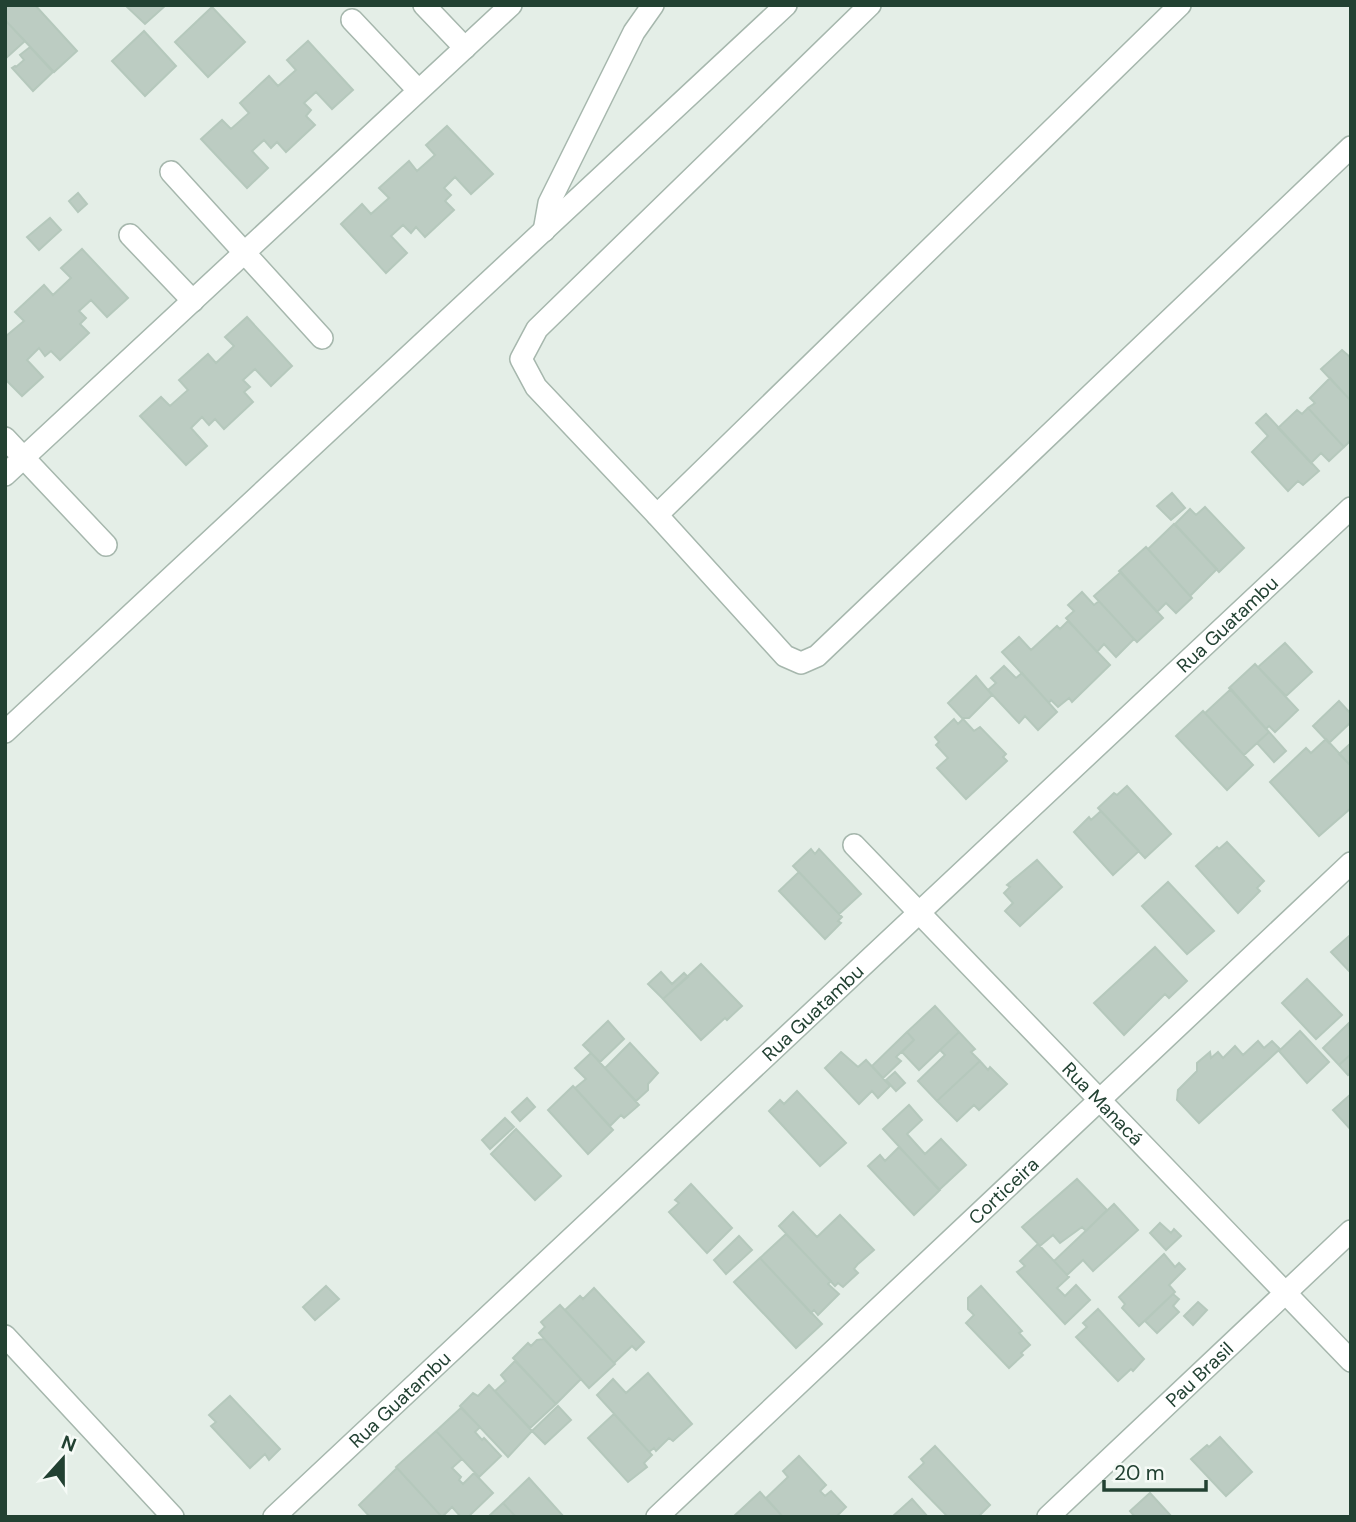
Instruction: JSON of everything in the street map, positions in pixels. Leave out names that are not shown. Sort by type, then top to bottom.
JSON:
[{"type":"street","points":[[424,5],[465,48]]},
{"type":"street","points":[[5,475],[511,5]]},
{"type":"street","points":[[544,231],[549,203],[634,32],[653,5]]},
{"type":"street","points":[[5,732],[786,5]]},
{"type":"street","points":[[870,5],[537,329],[521,359],[536,387],[785,656],[800,663],[817,656],[1351,147]]},
{"type":"street","points":[[657,516],[1180,5]]},
{"type":"street","points":[[352,20],[418,90]]},
{"type":"street","points":[[171,172],[322,338]]},
{"type":"street","points":[[130,234],[193,300]]},
{"type":"street","points":[[5,438],[106,545]]},
{"type":"street","name":"Rua Guatambu","points":[[274,1517],[1351,508]]},
{"type":"street","name":"Rua Manacá","points":[[854,845],[1351,1360]]},
{"type":"street","name":"Corticeira","points":[[657,1517],[1351,863]]},
{"type":"street","name":"Pau Brasil","points":[[1048,1517],[1351,1231]]},
{"type":"street","points":[[5,1336],[173,1517]]},
{"type":"building","points":[[5,5],[35,5],[77,51],[54,72],[5,20]]},
{"type":"building","points":[[125,5],[166,5],[145,24]]},
{"type":"building","points":[[212,7],[245,42],[208,77],[175,42]]},
{"type":"building","points":[[5,20],[25,41],[5,59]]},
{"type":"building","points":[[144,31],[176,66],[145,96],[112,61]]},
{"type":"building","points":[[308,41],[353,90],[332,109],[316,92],[304,103],[311,110],[306,116],[315,125],[286,152],[277,142],[271,148],[264,140],[252,151],[268,168],[247,188],[201,139],[222,120],[231,129],[249,113],[240,103],[269,76],[278,86],[296,70],[287,60]]},
{"type":"building","points":[[30,47],[53,72],[33,91],[12,68],[24,60],[20,55]]},
{"type":"building","points":[[447,126],[493,174],[471,194],[455,177],[444,188],[451,195],[445,201],[454,210],[425,237],[416,227],[411,233],[403,225],[391,236],[407,253],[386,273],[341,224],[362,204],[371,214],[389,198],[379,188],[409,161],[417,171],[435,155],[426,145]]},
{"type":"building","points":[[78,193],[87,204],[78,212],[69,201]]},
{"type":"building","points":[[50,218],[61,230],[39,250],[27,237]]},
{"type":"building","points":[[82,249],[128,298],[107,317],[91,300],[79,311],[86,318],[80,324],[89,333],[60,360],[51,351],[45,356],[39,348],[27,360],[43,377],[22,396],[5,379],[5,337],[24,321],[15,312],[44,285],[53,295],[71,278],[61,268]]},
{"type":"building","points":[[247,317],[292,366],[271,386],[255,369],[243,380],[250,387],[244,392],[253,402],[224,429],[215,419],[209,425],[202,417],[191,428],[207,446],[186,465],[140,416],[161,397],[170,406],[188,390],[179,380],[208,354],[216,363],[234,346],[225,337]]},
{"type":"building","points":[[1342,350],[1351,358],[1351,401],[1321,369]]},
{"type":"building","points":[[1330,378],[1351,401],[1351,440],[1344,447],[1308,408],[1315,403],[1310,398]]},
{"type":"building","points":[[1308,408],[1344,447],[1329,461],[1321,453],[1311,463],[1278,428],[1297,410],[1302,414]]},
{"type":"building","points":[[1266,414],[1319,471],[1303,485],[1298,481],[1288,491],[1252,452],[1268,436],[1256,423]]},
{"type":"building","points":[[1172,493],[1185,508],[1171,520],[1157,506]]},
{"type":"building","points":[[1205,507],[1244,548],[1219,572],[1175,524],[1190,509],[1196,515]]},
{"type":"building","points":[[1174,524],[1217,569],[1190,596],[1148,549]]},
{"type":"building","points":[[1146,547],[1192,598],[1176,613],[1166,603],[1157,612],[1119,571]]},
{"type":"building","points":[[1121,572],[1163,618],[1137,642],[1094,596]]},
{"type":"building","points":[[1082,592],[1094,605],[1099,601],[1134,639],[1116,657],[1104,644],[1097,652],[1066,618],[1074,611],[1068,605]]},
{"type":"building","points":[[1068,621],[1110,665],[1072,702],[1069,698],[1058,707],[1051,700],[1049,703],[1002,652],[1019,637],[1031,650],[1057,626],[1060,629]]},
{"type":"building","points":[[1285,643],[1312,672],[1286,696],[1258,667]]},
{"type":"building","points":[[1255,664],[1298,710],[1275,732],[1269,726],[1266,729],[1229,688]]},
{"type":"building","points":[[1004,666],[1016,678],[1022,673],[1057,712],[1038,730],[1025,716],[1019,723],[988,690],[996,683],[991,678]]},
{"type":"building","points":[[976,676],[992,695],[969,718],[962,718],[948,703]]},
{"type":"building","points":[[1231,689],[1269,732],[1244,755],[1205,713]]},
{"type":"building","points":[[1339,701],[1351,714],[1351,722],[1329,743],[1313,726]]},
{"type":"building","points":[[1203,711],[1253,765],[1227,790],[1176,736]]},
{"type":"building","points":[[954,719],[958,724],[963,719],[974,731],[980,727],[1006,754],[1003,757],[1007,761],[966,799],[937,768],[948,758],[936,745],[939,742],[935,737]]},
{"type":"building","points":[[1269,732],[1286,751],[1274,762],[1257,743]]},
{"type":"building","points":[[1326,739],[1351,766],[1351,808],[1319,836],[1270,782],[1306,748],[1311,753]]},
{"type":"building","points":[[1351,743],[1351,766],[1339,754]]},
{"type":"building","points":[[1127,786],[1171,834],[1145,858],[1098,808],[1114,793],[1117,795]]},
{"type":"building","points":[[1101,811],[1139,851],[1113,875],[1074,832],[1089,817],[1091,820]]},
{"type":"building","points":[[1227,842],[1264,881],[1257,888],[1260,891],[1238,913],[1196,866],[1217,847],[1219,849]]},
{"type":"building","points":[[811,849],[815,854],[819,849],[861,894],[839,914],[793,866]]},
{"type":"building","points":[[1037,860],[1062,887],[1020,926],[1005,911],[1013,903],[1004,893],[1010,887],[1007,885]]},
{"type":"building","points":[[799,872],[842,917],[838,921],[841,923],[825,939],[779,891]]},
{"type":"building","points":[[1168,882],[1214,931],[1187,954],[1142,906]]},
{"type":"building","points":[[1349,936],[1351,938],[1351,973],[1331,952]]},
{"type":"building","points":[[1155,947],[1187,981],[1169,998],[1165,994],[1124,1035],[1094,1003]]},
{"type":"building","points":[[701,964],[742,1006],[701,1040],[663,999]]},
{"type":"building","points":[[661,972],[672,984],[684,973],[688,977],[663,999],[648,984]]},
{"type":"building","points":[[1307,979],[1342,1015],[1316,1039],[1282,1003]]},
{"type":"building","points":[[935,1006],[959,1032],[919,1070],[902,1052],[914,1040],[907,1032]]},
{"type":"building","points":[[608,1021],[624,1039],[600,1062],[583,1045]]},
{"type":"building","points":[[1349,1023],[1351,1054],[1339,1065],[1323,1048]]},
{"type":"building","points":[[1300,1031],[1329,1062],[1307,1083],[1279,1051]]},
{"type":"building","points":[[907,1032],[914,1040],[896,1057],[901,1061],[883,1078],[872,1066]]},
{"type":"building","points":[[959,1032],[975,1049],[971,1052],[980,1061],[937,1101],[918,1081],[945,1055],[940,1050]]},
{"type":"building","points":[[1258,1041],[1264,1048],[1272,1041],[1280,1049],[1199,1123],[1177,1100],[1178,1090],[1197,1071],[1197,1063],[1210,1052],[1211,1058],[1218,1052],[1223,1058],[1235,1046],[1243,1055]]},
{"type":"building","points":[[630,1043],[658,1073],[648,1084],[648,1090],[636,1101],[605,1068]]},
{"type":"building","points":[[841,1052],[858,1067],[866,1060],[890,1086],[878,1098],[872,1091],[859,1104],[825,1068]]},
{"type":"building","points":[[591,1053],[639,1105],[624,1118],[621,1115],[610,1126],[575,1088],[586,1079],[575,1068]]},
{"type":"building","points":[[1351,1054],[1351,1072],[1348,1075],[1339,1065]]},
{"type":"building","points":[[980,1061],[1007,1084],[979,1110],[974,1105],[957,1121],[937,1101]]},
{"type":"building","points":[[895,1072],[905,1083],[896,1091],[886,1080]]},
{"type":"building","points":[[573,1086],[613,1130],[588,1154],[548,1110]]},
{"type":"building","points":[[797,1091],[846,1143],[820,1166],[769,1111],[780,1100],[784,1104]]},
{"type":"building","points":[[1351,1094],[1351,1130],[1333,1110]]},
{"type":"building","points":[[527,1098],[535,1107],[520,1121],[512,1112]]},
{"type":"building","points":[[909,1105],[922,1120],[907,1134],[925,1154],[941,1139],[966,1165],[939,1190],[883,1129]]},
{"type":"building","points":[[505,1118],[514,1127],[490,1149],[482,1140]]},
{"type":"building","points":[[516,1129],[561,1176],[535,1200],[491,1154]]},
{"type":"building","points":[[899,1147],[940,1190],[914,1215],[868,1166],[880,1155],[885,1161]]},
{"type":"building","points":[[1077,1179],[1107,1210],[1086,1231],[1082,1227],[1060,1243],[1053,1235],[1040,1246],[1022,1227]]},
{"type":"building","points":[[691,1184],[732,1228],[707,1253],[669,1212],[679,1203],[675,1200]]},
{"type":"building","points":[[1114,1204],[1138,1230],[1093,1271],[1083,1260],[1067,1275],[1054,1261]]},
{"type":"building","points":[[793,1212],[817,1237],[840,1215],[874,1250],[858,1264],[854,1269],[858,1273],[843,1287],[838,1283],[835,1286],[779,1226]]},
{"type":"building","points":[[1160,1223],[1171,1233],[1174,1229],[1181,1236],[1166,1250],[1150,1233]]},
{"type":"building","points":[[786,1234],[831,1281],[828,1284],[839,1294],[818,1315],[814,1310],[811,1313],[760,1258]]},
{"type":"building","points":[[739,1236],[752,1250],[726,1274],[714,1260]]},
{"type":"building","points":[[1038,1244],[1069,1277],[1057,1288],[1065,1296],[1076,1285],[1090,1300],[1065,1324],[1017,1272],[1025,1266],[1020,1261]]},
{"type":"building","points":[[1164,1254],[1175,1267],[1179,1263],[1185,1269],[1169,1285],[1175,1292],[1139,1326],[1122,1308],[1125,1304],[1119,1297]]},
{"type":"building","points":[[760,1258],[822,1324],[796,1348],[734,1282]]},
{"type":"building","points":[[326,1286],[339,1299],[315,1320],[303,1307]]},
{"type":"building","points":[[981,1286],[1022,1331],[1019,1333],[1030,1345],[1009,1368],[966,1323],[974,1315],[968,1309],[968,1298]]},
{"type":"building","points":[[594,1288],[644,1342],[636,1350],[632,1346],[614,1363],[565,1310],[580,1296],[583,1299]]},
{"type":"building","points":[[1173,1294],[1179,1299],[1173,1306],[1179,1312],[1157,1333],[1145,1321]]},
{"type":"building","points":[[1198,1302],[1207,1310],[1193,1325],[1184,1316]]},
{"type":"building","points":[[560,1305],[615,1364],[589,1388],[539,1333],[545,1327],[541,1322]]},
{"type":"building","points":[[1098,1309],[1144,1359],[1118,1381],[1076,1337],[1087,1327],[1083,1323]]},
{"type":"building","points":[[544,1339],[581,1379],[556,1404],[513,1358],[528,1343],[531,1346],[537,1340]]},
{"type":"building","points":[[515,1361],[556,1404],[530,1428],[495,1391],[506,1381],[501,1375]]},
{"type":"building","points":[[648,1373],[692,1424],[673,1441],[669,1438],[656,1451],[654,1448],[649,1452],[597,1395],[613,1379],[626,1393]]},
{"type":"building","points":[[489,1385],[532,1431],[508,1457],[460,1406],[473,1393],[478,1396]]},
{"type":"building","points":[[230,1396],[280,1449],[269,1460],[265,1454],[250,1468],[211,1426],[216,1422],[209,1415]]},
{"type":"building","points":[[558,1406],[571,1420],[545,1444],[532,1431]]},
{"type":"building","points":[[461,1408],[480,1427],[475,1432],[501,1456],[479,1477],[436,1431]]},
{"type":"building","points":[[614,1414],[652,1455],[644,1463],[647,1467],[628,1482],[588,1438]]},
{"type":"building","points":[[436,1431],[462,1459],[452,1468],[461,1477],[459,1480],[463,1484],[474,1473],[493,1493],[468,1517],[461,1517],[452,1507],[442,1517],[396,1467]]},
{"type":"building","points":[[1220,1437],[1252,1472],[1226,1496],[1191,1459]]},
{"type":"building","points":[[935,1446],[990,1505],[978,1517],[948,1517],[909,1477],[924,1463],[921,1459]]},
{"type":"building","points":[[799,1456],[826,1485],[820,1491],[825,1496],[831,1491],[846,1507],[836,1517],[783,1517],[766,1498],[788,1477],[783,1471]]},
{"type":"building","points":[[397,1468],[442,1517],[370,1517],[359,1505]]},
{"type":"building","points":[[529,1478],[564,1517],[516,1517],[503,1503]]},
{"type":"building","points":[[760,1492],[783,1517],[733,1517]]},
{"type":"building","points":[[1150,1493],[1172,1517],[1135,1517],[1130,1511]]},
{"type":"building","points":[[912,1499],[928,1517],[892,1517]]},
{"type":"building","points":[[503,1503],[516,1517],[488,1517]]}]
